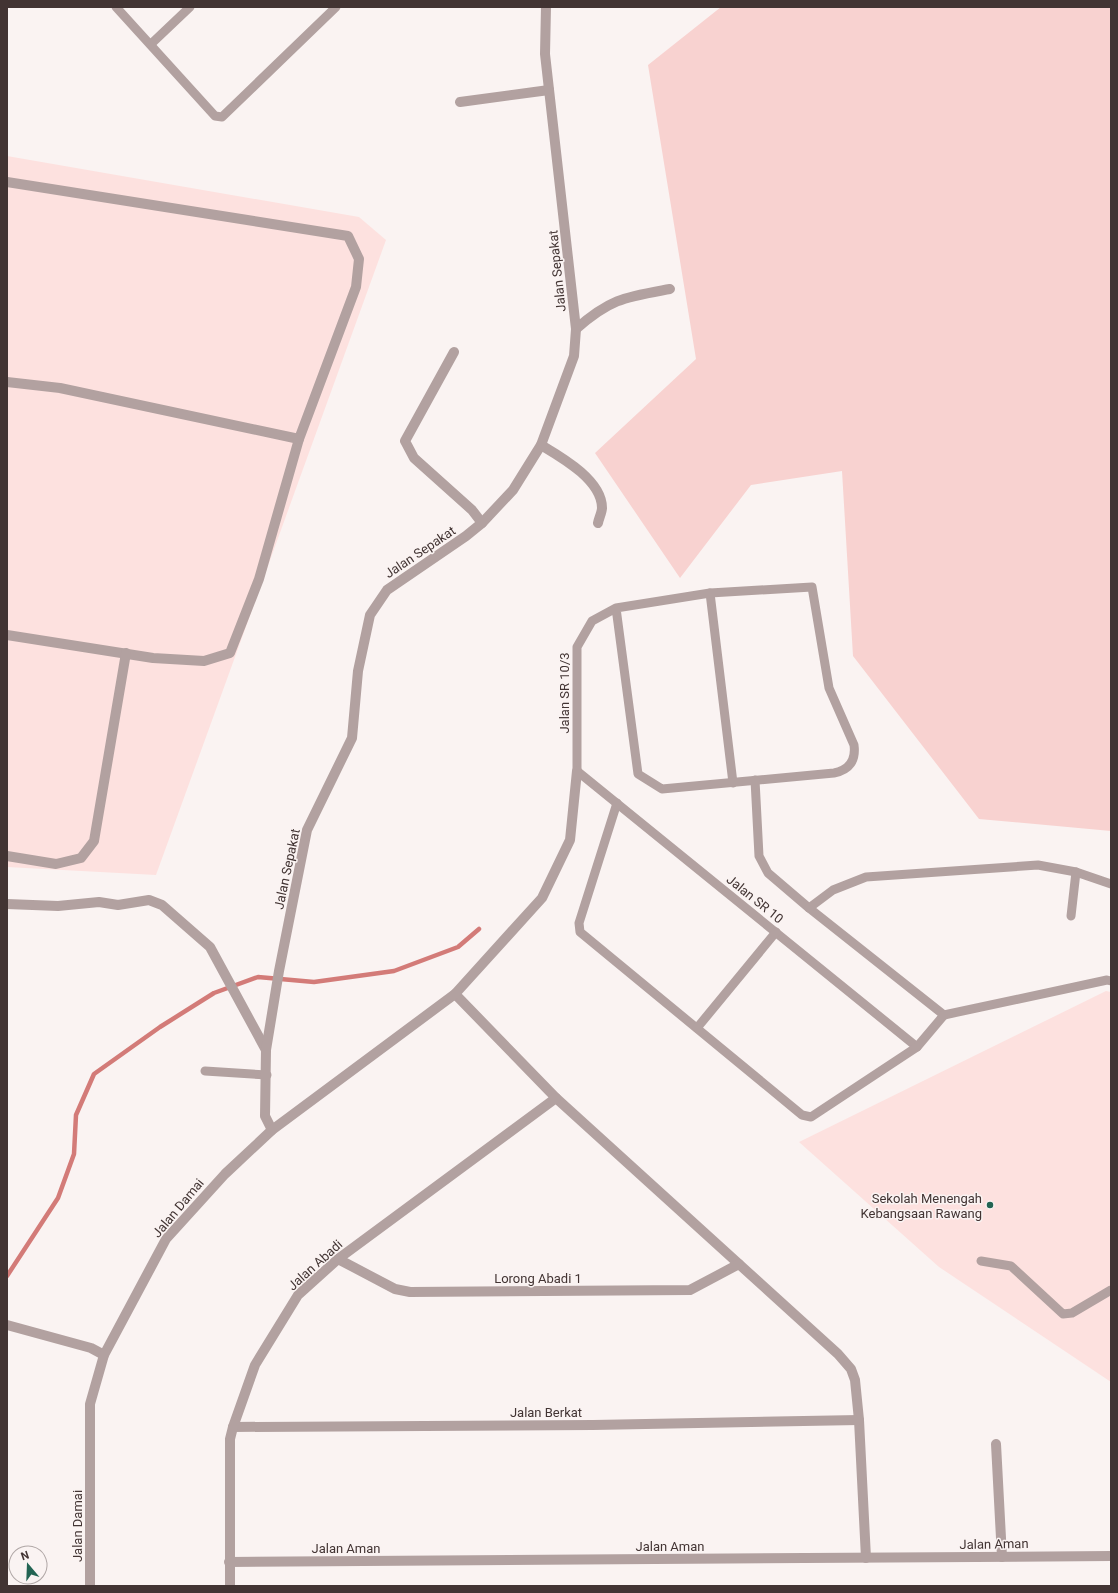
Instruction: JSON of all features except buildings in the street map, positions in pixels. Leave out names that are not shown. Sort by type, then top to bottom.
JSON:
[{"type":"street","name":"Jalan Sepakat","points":[[272,1130],[265,1116],[267,1075],[266,1050],[279,971],[307,830],[352,738],[358,671],[370,616],[387,590],[482,523],[513,490],[541,445],[574,356],[576,329],[545,54],[546,7]]},
{"type":"street","points":[[460,102],[549,90]]},
{"type":"street","points":[[7,182],[348,236],[360,259],[356,287],[299,439],[259,579],[230,653],[204,661],[153,658],[7,635]]},
{"type":"street","points":[[576,329],[592,315],[609,304],[623,298],[670,289]]},
{"type":"street","points":[[454,352],[405,441],[414,458],[472,510],[482,523]]},
{"type":"street","points":[[7,382],[60,388],[299,439]]},
{"type":"street","points":[[541,445],[572,464],[593,486],[602,507],[598,523]]},
{"type":"street","points":[[7,856],[56,864],[81,858],[94,841],[126,653]]},
{"type":"street","name":"Jalan Damai","points":[[90,1586],[90,1404],[104,1355],[166,1239],[225,1174],[272,1130],[455,994],[542,898],[570,840],[577,771]]},
{"type":"street","points":[[7,904],[58,906],[99,902],[118,905],[150,900],[162,905],[210,947],[266,1050]]},
{"type":"street","points":[[455,994],[556,1098],[847,1363],[855,1380],[859,1420],[866,1558]]},
{"type":"street","name":"Jalan Abadi","points":[[230,1586],[230,1439],[233,1426],[255,1365],[298,1295],[338,1259],[556,1098]]},
{"type":"street","name":"Lorong Abadi 1","points":[[338,1259],[395,1289],[410,1292],[690,1290],[739,1264]]},
{"type":"street","points":[[7,1325],[91,1348],[104,1355]]},
{"type":"street","name":"Jalan Berkat","points":[[233,1426],[594,1425],[859,1420]]},
{"type":"street","points":[[996,1444],[1002,1557]]},
{"type":"street","name":"Jalan Aman","points":[[229,1562],[1111,1556]]},
{"type":"lane","points":[[116,7],[215,116],[222,117],[336,7]]},
{"type":"lane","points":[[150,44],[190,7]]},
{"type":"lane","name":"Jalan SR 10/3","points":[[577,771],[577,647],[592,622],[616,608],[710,593],[812,587],[829,688],[854,745],[855,753],[853,760],[842,772],[755,780]]},
{"type":"lane","points":[[710,593],[733,783]]},
{"type":"lane","points":[[616,608],[638,774],[662,789],[755,780],[759,856],[768,873],[809,908],[944,1014]]},
{"type":"lane","name":"Jalan SR 10","points":[[577,771],[917,1047]]},
{"type":"lane","points":[[618,803],[579,924],[580,932],[807,1117],[816,1115],[917,1047],[944,1014],[1107,980],[1111,981]]},
{"type":"lane","points":[[809,908],[833,890],[866,877],[1038,865],[1076,872],[1111,884]]},
{"type":"lane","points":[[1071,916],[1076,872]]},
{"type":"lane","points":[[697,1028],[776,932]]},
{"type":"lane","points":[[206,1071],[267,1075]]},
{"type":"lane","points":[[981,1261],[1011,1266],[1063,1314],[1072,1313],[1111,1290]]},
{"type":"shaded area","points":[[721,7],[1111,7],[1111,831],[979,819],[853,656],[842,471],[751,485],[680,578],[595,453],[696,359],[648,65]]},
{"type":"shaded area","points":[[7,156],[359,217],[386,240],[156,875],[7,867]]},
{"type":"shaded area","name":"Sekolah Menengah Kebangsaan Rawang","points":[[1106,991],[1111,992],[1111,1382],[939,1267],[799,1142]]},
{"type":"waterway","points":[[7,1276],[58,1198],[74,1154],[76,1115],[94,1074],[160,1027],[214,993],[258,977],[314,982],[394,971],[458,947],[479,929]]},
{"type":"place","name":"Sekolah Menengah Kebangsaan Rawang","points":[[990,1205]]}]
